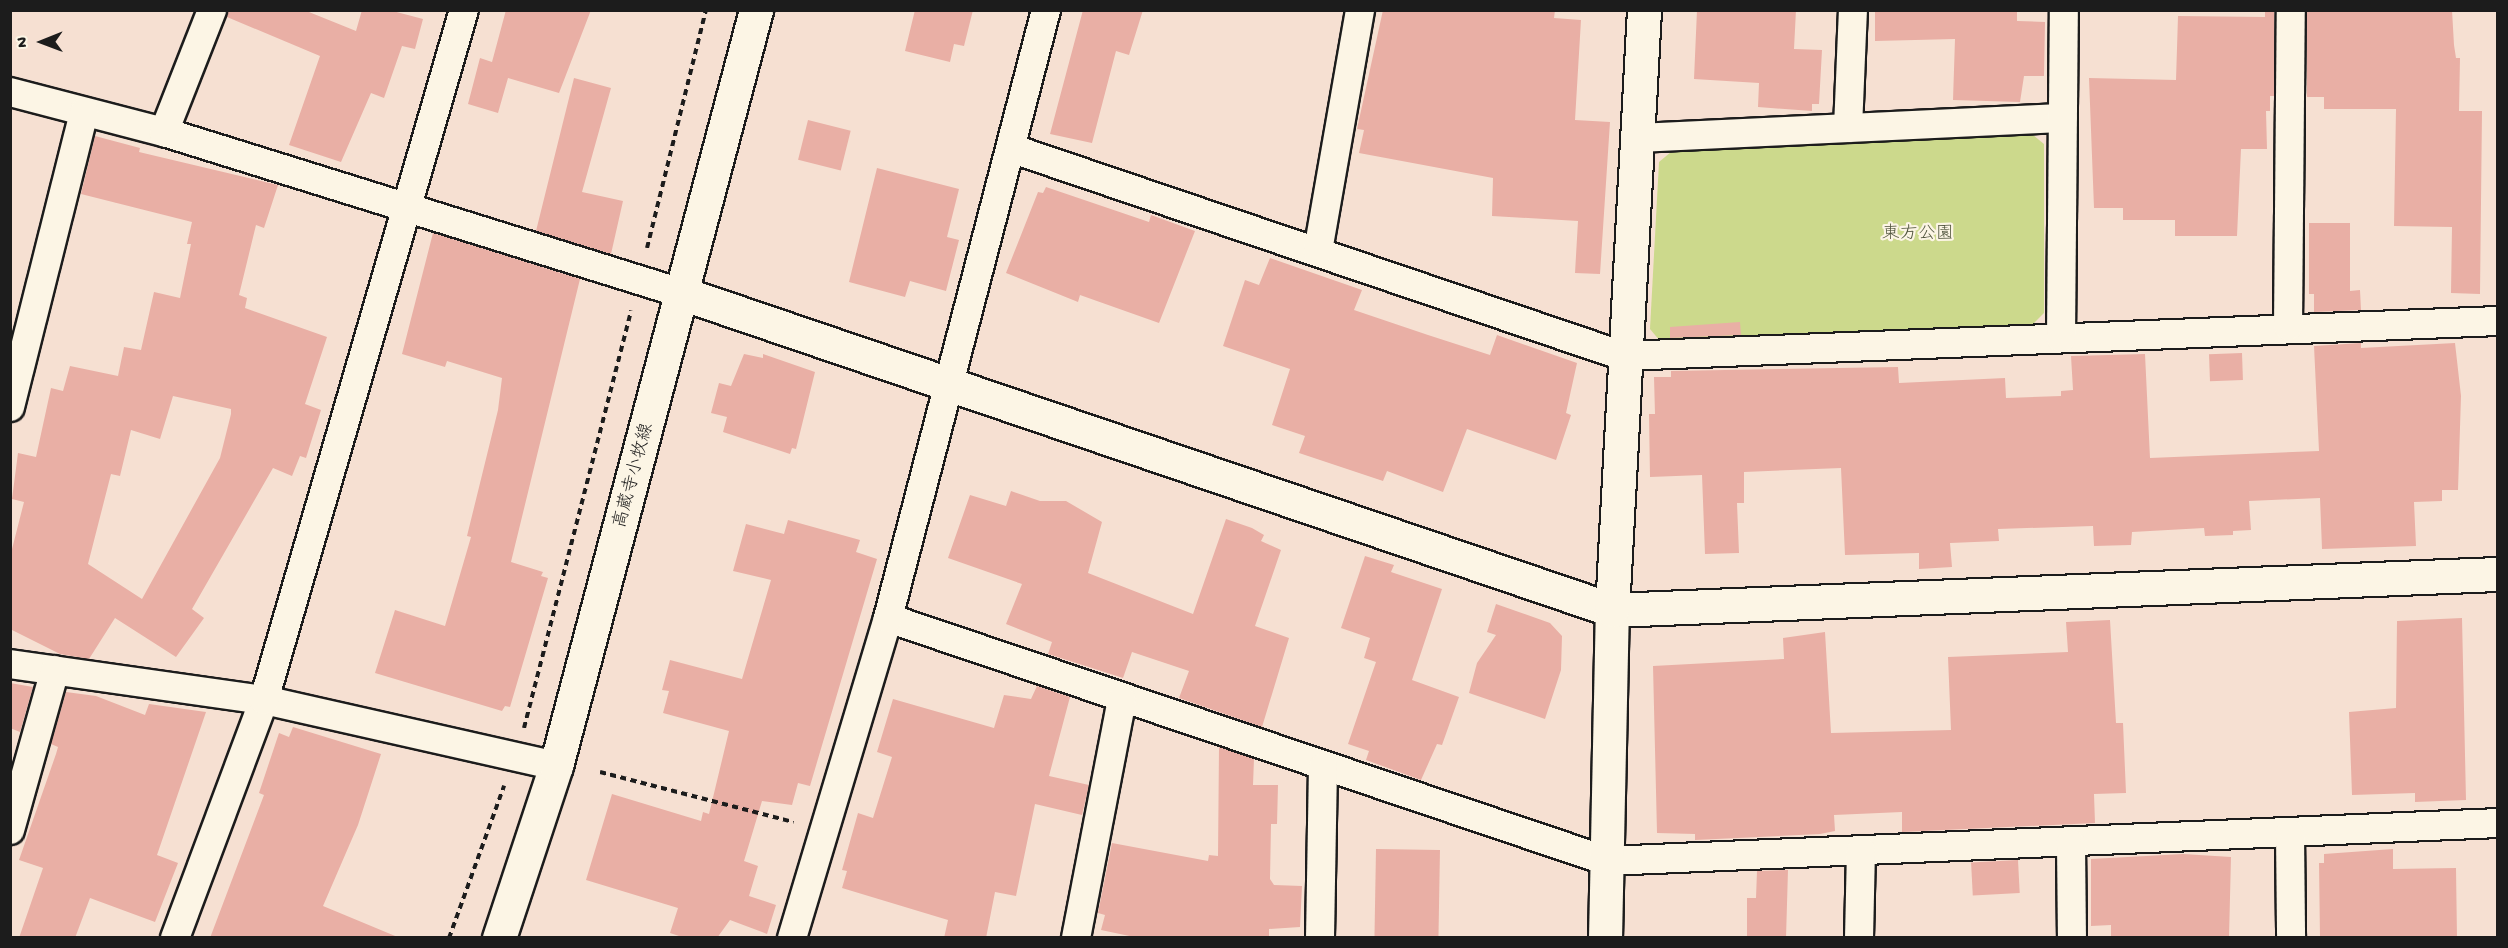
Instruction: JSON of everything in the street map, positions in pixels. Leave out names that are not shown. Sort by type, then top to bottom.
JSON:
[{"type":"street","points":[[164,132],[212,10]]},
{"type":"street","points":[[175,938],[264,700],[464,10]]},
{"type":"street","name":"高蔵寺小牧線","points":[[499,938],[556,766],[684,294],[756,10]]},
{"type":"street","points":[[792,938],[888,618],[1013,149],[1046,10]]},
{"type":"street","points":[[1318,251],[1360,10]]},
{"type":"street","points":[[1605,938],[1612,610],[1623,356],[1644,10]]},
{"type":"street","points":[[1848,128],[1853,10]]},
{"type":"street","points":[[2061,338],[2064,10]]},
{"type":"street","points":[[2288,326],[2291,10]]},
{"type":"street","points":[[10,92],[164,132],[639,279],[1612,610],[2498,574]]},
{"type":"street","points":[[11,403],[84,112]]},
{"type":"street","points":[[1636,138],[2063,118]]},
{"type":"street","points":[[1013,149],[1623,356],[2288,326],[2498,321]]},
{"type":"street","points":[[888,618],[1323,768],[1607,861],[2072,844],[2498,823]]},
{"type":"street","points":[[10,664],[264,700],[556,766]]},
{"type":"street","points":[[10,830],[55,670]]},
{"type":"street","points":[[1076,938],[1122,700]]},
{"type":"street","points":[[1320,938],[1323,768]]},
{"type":"street","points":[[2290,834],[2291,938]]},
{"type":"street","points":[[2072,844],[2072,938]]},
{"type":"street","points":[[1859,938],[1861,850]]},
{"type":"path","points":[[449,938],[515,756],[639,279],[706,10]]},
{"type":"path","points":[[600,772],[825,830]]},
{"type":"green space","name":"東方公園","points":[[2033,135],[2044,144],[2044,313],[2033,324],[1660,341],[1650,329],[1659,162],[1671,152]]},
{"type":"building","points":[[228,10],[304,10],[356,31],[362,10],[389,10],[423,19],[415,49],[402,46],[384,98],[371,93],[341,162],[289,145],[320,56],[227,17]]},
{"type":"building","points":[[506,10],[591,10],[559,93],[508,78],[498,113],[468,104],[480,58],[492,62]]},
{"type":"building","points":[[915,10],[973,10],[964,46],[954,44],[950,62],[905,51]]},
{"type":"building","points":[[1083,10],[1143,10],[1129,55],[1116,51],[1092,143],[1050,134]]},
{"type":"building","points":[[1383,10],[1555,10],[1554,18],[1581,20],[1575,120],[1610,122],[1600,274],[1575,273],[1578,221],[1492,216],[1493,178],[1359,153],[1364,130],[1357,129]]},
{"type":"building","points":[[1697,10],[1796,10],[1794,49],[1822,50],[1819,104],[1812,104],[1812,111],[1758,107],[1759,83],[1694,79]]},
{"type":"building","points":[[1875,10],[2017,10],[2017,21],[2045,22],[2044,76],[2024,76],[2020,102],[1953,100],[1955,39],[1875,41]]},
{"type":"building","points":[[2307,10],[2452,10],[2456,58],[2460,58],[2459,111],[2482,111],[2480,294],[2451,293],[2452,227],[2394,226],[2396,109],[2324,109],[2324,97],[2307,97]]},
{"type":"building","points":[[2265,11],[2274,11],[2274,96],[2270,96],[2270,111],[2266,111],[2267,149],[2241,149],[2237,236],[2175,236],[2175,220],[2123,220],[2123,208],[2094,208],[2089,78],[2176,80],[2178,16],[2265,17]]},
{"type":"building","points":[[574,78],[611,88],[582,192],[623,201],[611,254],[536,231]]},
{"type":"building","points":[[808,120],[851,131],[841,170],[798,160]]},
{"type":"building","points":[[95,136],[140,148],[139,152],[278,185],[264,228],[256,225],[239,295],[247,298],[245,308],[327,337],[305,404],[321,410],[306,458],[300,456],[292,476],[273,468],[192,609],[204,618],[176,657],[115,618],[89,659],[60,654],[10,629],[10,557],[24,502],[12,499],[18,453],[36,457],[51,388],[63,391],[70,366],[118,376],[124,347],[141,350],[154,292],[180,298],[191,244],[187,244],[192,222],[81,194]],"holes":[[[173,396],[231,409],[220,458],[142,599],[88,564],[111,474],[120,476],[131,430],[160,439]]]},
{"type":"building","points":[[877,168],[959,189],[947,237],[959,240],[946,291],[910,281],[905,297],[849,282]]},
{"type":"building","points":[[1046,187],[1149,222],[1151,215],[1195,231],[1159,323],[1080,295],[1078,302],[1006,273],[1038,192],[1043,193]]},
{"type":"building","points":[[2309,223],[2350,223],[2350,291],[2360,290],[2361,310],[2314,312],[2314,294],[2309,294]]},
{"type":"building","points":[[433,233],[580,279],[511,562],[543,572],[541,576],[548,578],[510,707],[505,706],[502,711],[375,673],[395,610],[445,626],[471,537],[467,536],[498,410],[502,378],[447,361],[445,367],[402,354]]},
{"type":"building","points":[[1270,258],[1362,290],[1354,310],[1490,355],[1497,335],[1577,363],[1566,413],[1571,415],[1556,460],[1467,429],[1443,492],[1387,471],[1383,481],[1299,453],[1305,436],[1272,425],[1290,369],[1223,346],[1245,280],[1259,285]]},
{"type":"building","points":[[1740,322],[1741,335],[1670,338],[1670,327]]},
{"type":"building","points":[[2361,343],[2361,348],[2455,343],[2461,396],[2458,490],[2442,490],[2442,501],[2414,502],[2416,546],[2322,549],[2320,498],[2249,501],[2251,530],[2233,531],[2233,535],[2205,536],[2204,528],[2132,532],[2131,545],[2094,546],[2093,526],[1998,529],[1999,541],[1950,543],[1952,567],[1919,569],[1919,553],[1845,555],[1841,468],[1744,472],[1744,503],[1737,503],[1739,553],[1705,554],[1702,475],[1650,477],[1649,414],[1655,414],[1654,377],[1671,377],[1671,371],[1898,367],[1899,383],[2005,378],[2006,398],[2061,396],[2061,391],[2073,390],[2071,356],[2145,354],[2150,458],[2319,451],[2314,346]]},
{"type":"building","points":[[2242,353],[2243,380],[2210,381],[2209,354]]},
{"type":"building","points":[[744,354],[763,358],[763,354],[815,372],[796,449],[792,448],[790,454],[723,432],[727,417],[711,413],[719,383],[731,386]]},
{"type":"building","points":[[1011,491],[1040,501],[1066,501],[1102,522],[1088,573],[1193,614],[1226,519],[1252,528],[1264,535],[1261,541],[1281,550],[1255,626],[1289,638],[1262,727],[1179,698],[1189,671],[1132,652],[1123,678],[1048,654],[1052,642],[1006,624],[1022,584],[948,558],[970,495],[1006,506]]},
{"type":"building","points":[[788,520],[860,540],[856,552],[877,559],[810,786],[798,783],[792,805],[762,801],[744,861],[758,866],[749,896],[776,905],[767,934],[730,920],[717,938],[685,938],[670,933],[678,908],[586,880],[612,794],[701,821],[703,812],[709,814],[729,731],[663,713],[669,691],[662,690],[670,660],[742,679],[771,580],[733,571],[746,524],[784,534]]},
{"type":"building","points":[[1365,556],[1394,565],[1391,572],[1442,589],[1412,680],[1459,697],[1442,745],[1437,744],[1421,780],[1366,760],[1369,751],[1348,744],[1376,662],[1364,658],[1370,638],[1341,628]]},
{"type":"building","points":[[1496,604],[1550,623],[1562,636],[1561,670],[1545,719],[1469,693],[1477,663],[1496,635],[1487,632]]},
{"type":"building","points":[[2462,618],[2466,800],[2415,802],[2415,793],[2352,795],[2349,712],[2396,708],[2397,621]]},
{"type":"building","points":[[2110,620],[2116,723],[2123,723],[2126,793],[2094,794],[2095,823],[1902,832],[1902,812],[1834,815],[1835,831],[1820,834],[1695,840],[1695,834],[1657,833],[1653,666],[1784,659],[1783,638],[1825,632],[1831,733],[1951,730],[1948,657],[2068,652],[2066,622]]},
{"type":"building","points":[[10,683],[33,687],[20,732],[10,728]]},
{"type":"building","points":[[1037,686],[1070,697],[1049,776],[1089,785],[1082,815],[1035,804],[1016,896],[995,892],[986,938],[944,938],[948,920],[842,888],[847,871],[842,870],[858,813],[873,818],[892,757],[877,752],[893,699],[994,728],[1004,695],[1031,699]]},
{"type":"building","points":[[66,692],[96,696],[145,715],[149,704],[206,712],[157,855],[178,863],[155,922],[90,898],[75,938],[19,938],[43,868],[19,860],[58,747],[51,744]]},
{"type":"building","points":[[293,727],[381,754],[358,825],[323,906],[400,938],[210,938],[264,795],[259,793],[279,733],[289,737]]},
{"type":"building","points":[[1219,747],[1254,759],[1253,785],[1278,785],[1277,824],[1271,824],[1270,879],[1274,885],[1302,886],[1300,927],[1269,929],[1269,938],[1139,938],[1101,930],[1105,915],[1098,913],[1112,843],[1208,861],[1209,855],[1218,856]]},
{"type":"building","points":[[1376,849],[1440,850],[1438,938],[1374,938]]},
{"type":"building","points":[[2393,849],[2393,869],[2456,868],[2457,938],[2320,938],[2319,863],[2324,863],[2324,854]]},
{"type":"building","points":[[2183,854],[2231,857],[2229,938],[2111,938],[2111,925],[2091,926],[2091,859]]},
{"type":"building","points":[[2018,860],[2020,893],[1973,895],[1971,862]]},
{"type":"building","points":[[1788,870],[1786,938],[1747,938],[1747,898],[1756,898],[1757,871]]}]
